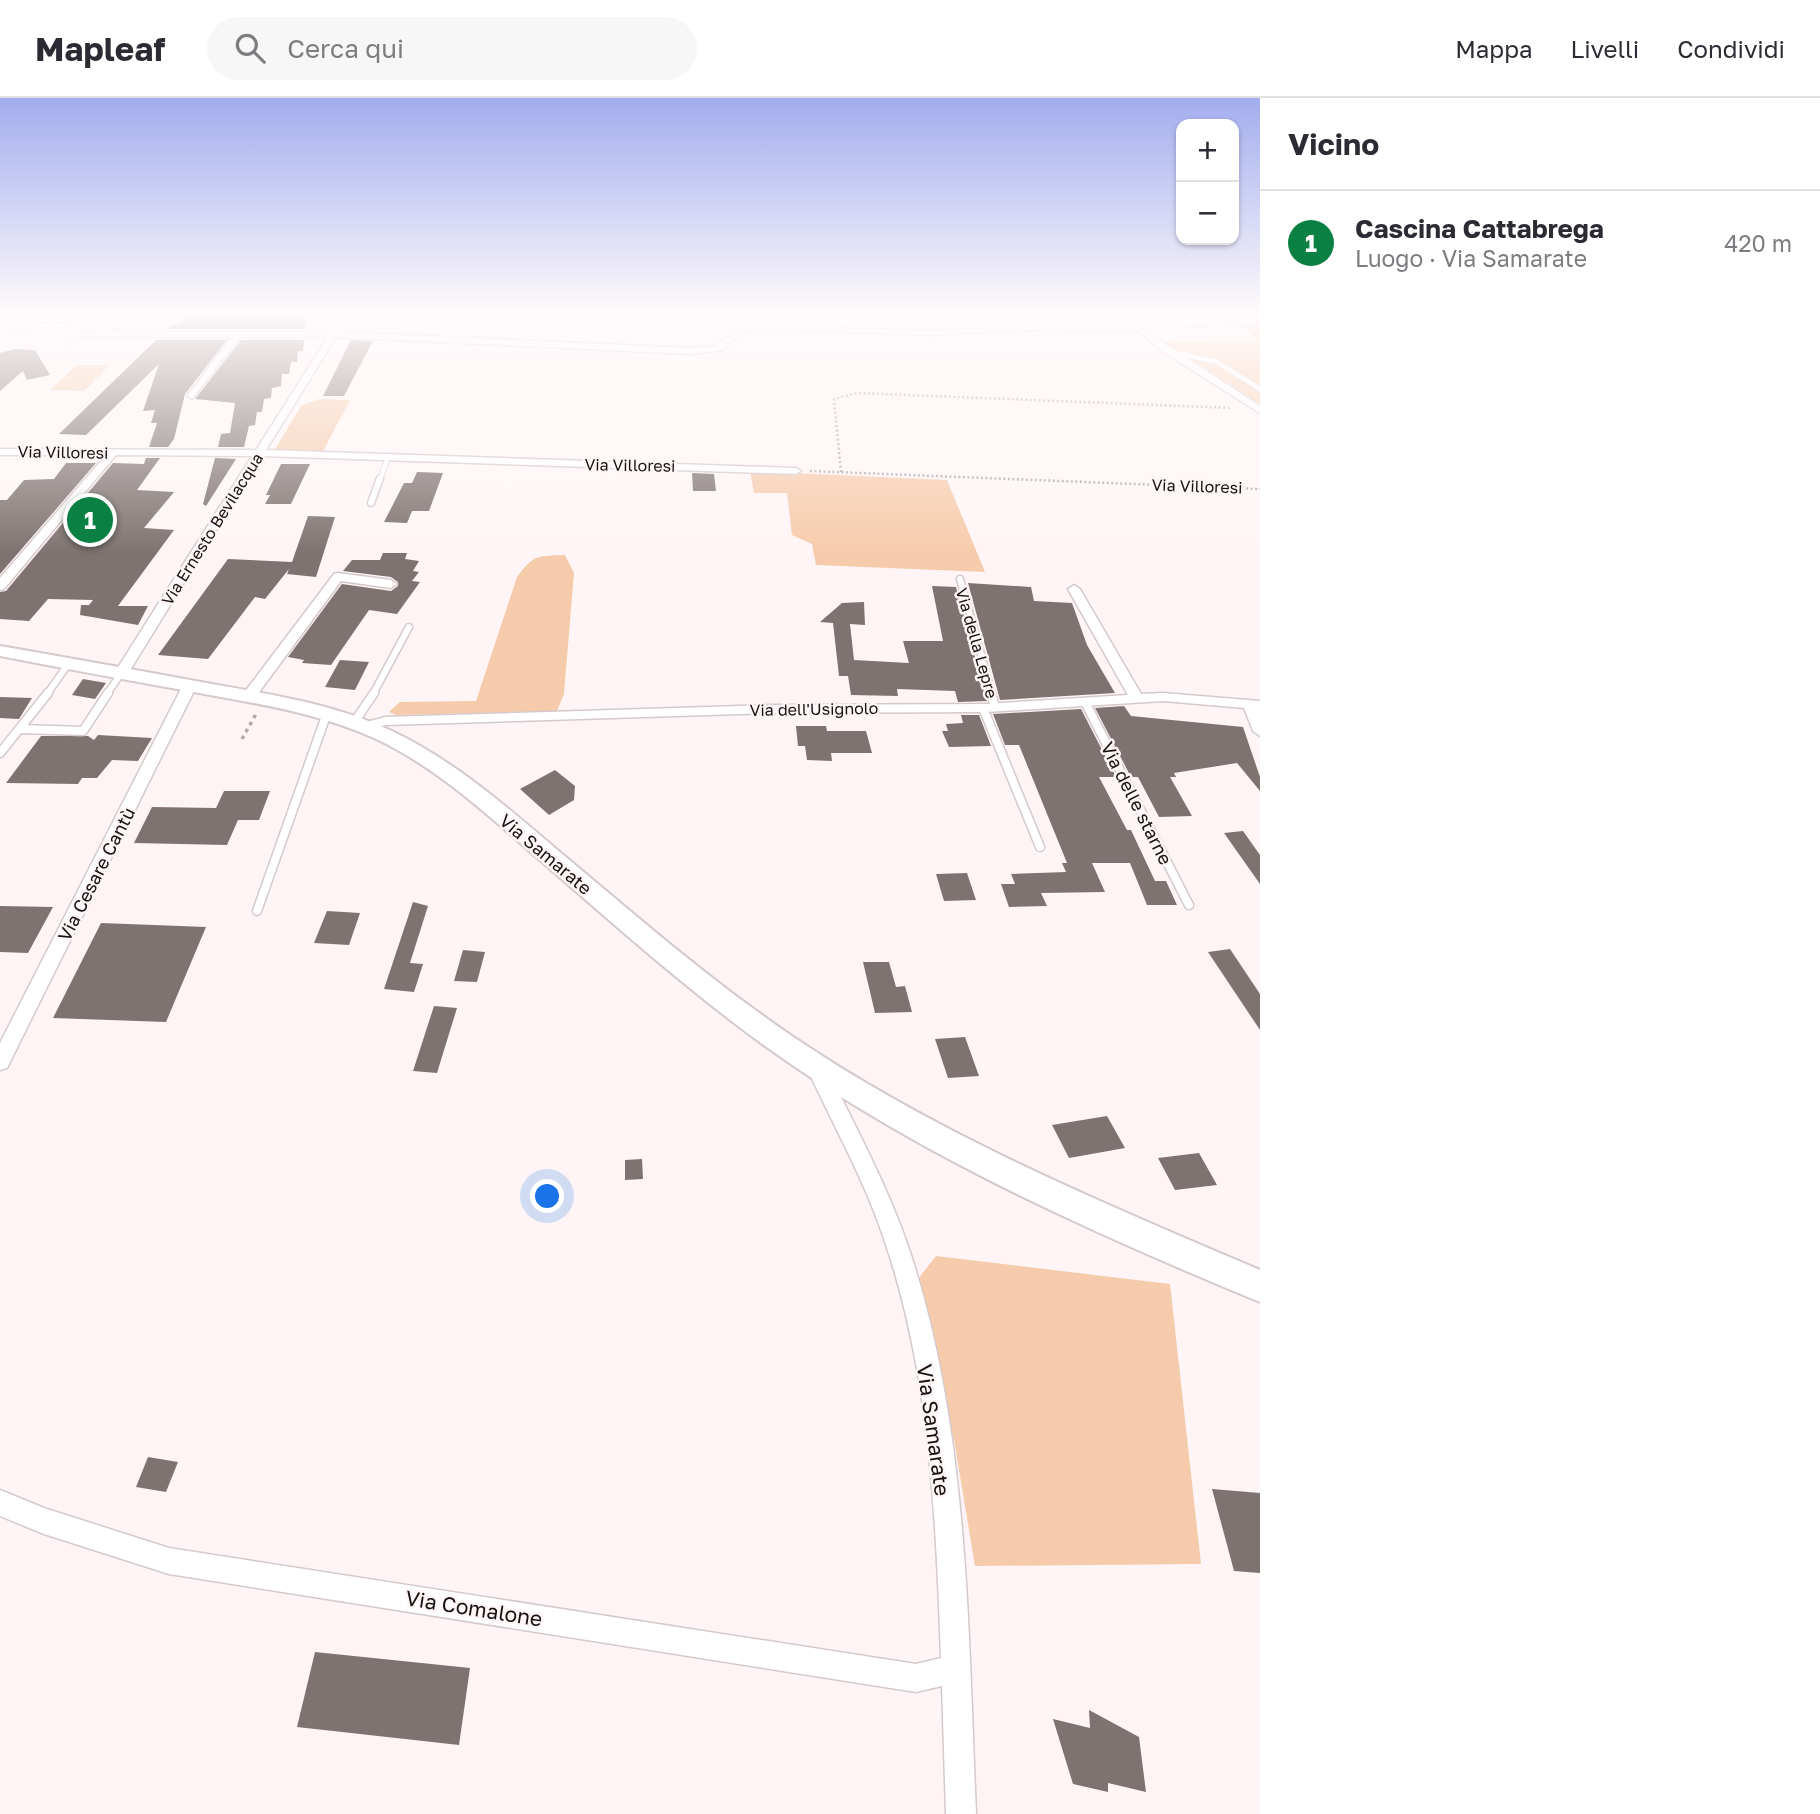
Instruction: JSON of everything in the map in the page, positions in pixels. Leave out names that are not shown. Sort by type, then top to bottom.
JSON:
[{"type":"street","name":"Via Ernesto Bevilacqua","points":[[122,672],[295,394]]},
{"type":"street","points":[[1236,394],[1259,409]]},
{"type":"street","name":"Via Villoresi","points":[[0,452],[259,453],[387,460],[796,471]]},
{"type":"street","points":[[0,586],[113,453]]},
{"type":"street","points":[[249,695],[338,577],[391,584]]},
{"type":"street","points":[[1074,589],[1137,699]]},
{"type":"street","name":"Via Samarate","points":[[0,651],[249,695],[327,713],[361,723],[413,748],[446,771],[710,990],[816,1066],[905,1120],[1040,1190],[1260,1286]]},
{"type":"street","name":"Via Cesare Cantù","points":[[0,1062],[190,685]]},
{"type":"street","name":"Via dell'Usignolo","points":[[361,723],[759,709],[989,707],[1183,697],[1254,704]]},
{"type":"street","points":[[1254,704],[1260,731]]},
{"type":"street","name":"Via Samarate","points":[[816,1066],[891,1227],[918,1323],[941,1471],[948,1545],[961,1814]]},
{"type":"street","name":"Via Comalone","points":[[0,1503],[44,1521],[169,1561],[916,1678],[954,1669]]},
{"type":"lane","points":[[371,503],[387,460]]},
{"type":"lane","name":"Via della Lepre","points":[[960,579],[989,707],[1040,848]]},
{"type":"lane","points":[[361,723],[365,710],[409,627]]},
{"type":"lane","points":[[22,729],[69,663]]},
{"type":"lane","points":[[0,753],[15,731],[22,729],[83,731],[122,672]]},
{"type":"lane","name":"Via delle starne","points":[[1085,702],[1189,905]]},
{"type":"lane","points":[[257,911],[327,713]]},
{"type":"path","points":[[841,472],[833,413],[834,399],[839,396],[875,394]]},
{"type":"path","points":[[878,394],[1259,409]]},
{"type":"path","name":"Via Villoresi","points":[[796,471],[1260,489]]},
{"type":"path","points":[[242,739],[250,720],[265,707]]},
{"type":"shaded area","points":[[1239,394],[1260,394],[1260,407]]},
{"type":"shaded area","points":[[319,399],[350,400],[322,453],[274,451],[301,406]]},
{"type":"shaded area","points":[[750,471],[947,480],[985,572],[816,565],[812,544],[792,535],[787,493],[754,493]]},
{"type":"shaded area","points":[[565,555],[574,573],[564,694],[557,711],[396,715],[389,712],[400,702],[476,701],[517,577],[537,558]]},
{"type":"shaded area","points":[[936,1256],[1170,1284],[1201,1564],[975,1566],[954,1440],[918,1279]]},
{"type":"building","points":[[100,394],[128,394],[86,435],[59,434]]},
{"type":"building","points":[[149,394],[185,394],[174,439],[168,447],[149,447],[157,423],[151,423],[155,410],[143,411]]},
{"type":"building","points":[[199,394],[271,394],[271,398],[264,399],[262,412],[257,412],[255,425],[249,426],[244,447],[218,447],[221,434],[230,433],[235,403],[195,399]]},
{"type":"building","points":[[324,394],[345,394],[344,396],[323,396]]},
{"type":"building","points":[[146,458],[160,458],[137,490],[174,492],[144,528],[174,530],[118,606],[148,606],[138,625],[80,615],[81,605],[89,605],[93,600],[48,599],[29,621],[0,619],[0,592],[6,591],[113,463],[144,464]]},
{"type":"building","points":[[215,458],[236,459],[206,506],[203,504]]},
{"type":"building","points":[[66,463],[96,463],[0,574],[0,500],[7,500],[24,480],[54,479]]},
{"type":"building","points":[[281,464],[310,464],[291,504],[265,504],[270,495],[266,495]]},
{"type":"building","points":[[417,472],[443,473],[429,511],[412,511],[407,523],[384,522],[404,483],[412,483]]},
{"type":"building","points":[[692,473],[714,474],[716,491],[693,491]]},
{"type":"building","points":[[308,516],[335,517],[316,577],[287,574],[289,569],[265,599],[255,597],[208,659],[158,655],[228,559],[292,562]]},
{"type":"building","points":[[383,553],[407,553],[405,559],[419,561],[413,571],[419,572],[412,581],[420,582],[397,614],[369,610],[331,665],[302,663],[304,660],[288,657],[342,584],[391,591],[398,586],[398,582],[391,577],[343,571],[352,560],[380,560]]},
{"type":"building","points":[[968,583],[1031,587],[1034,601],[1072,603],[1087,645],[1115,693],[1000,700]]},
{"type":"building","points":[[932,586],[956,587],[987,701],[958,702],[955,691],[897,689],[898,696],[851,695],[848,676],[839,676],[833,623],[820,622],[842,603],[864,602],[865,625],[850,624],[854,660],[909,663],[903,641],[943,641]]},
{"type":"building","points":[[340,660],[369,662],[355,690],[325,687]]},
{"type":"building","points":[[83,679],[106,683],[95,699],[72,695]]},
{"type":"building","points":[[0,697],[32,698],[19,719],[0,718]]},
{"type":"building","points":[[1124,706],[1131,716],[1243,727],[1260,777],[1260,791],[1237,763],[1174,773],[1176,777],[1170,777],[1192,816],[1159,817],[1138,777],[1131,777],[1095,708]]},
{"type":"building","points":[[1081,709],[1116,777],[1099,777],[1127,830],[1131,830],[1155,881],[1166,881],[1177,905],[1147,905],[1130,863],[1092,863],[1105,892],[1041,893],[1047,906],[1009,907],[1001,884],[1015,884],[1011,874],[1066,872],[1062,863],[1067,863],[1019,745],[1005,745],[993,714]]},
{"type":"building","points":[[961,715],[979,715],[991,746],[949,747],[942,731],[948,731],[946,724],[963,723]]},
{"type":"building","points":[[796,726],[826,726],[827,731],[866,731],[872,753],[831,753],[832,761],[807,760],[805,746],[798,746]]},
{"type":"building","points":[[98,735],[152,738],[138,761],[112,760],[97,778],[82,778],[78,784],[6,783],[41,736],[88,736],[94,740]]},
{"type":"building","points":[[555,770],[575,786],[574,800],[549,815],[520,789]]},
{"type":"building","points":[[224,791],[270,791],[259,820],[238,820],[227,845],[134,843],[152,807],[216,808]]},
{"type":"building","points":[[1243,831],[1260,855],[1260,884],[1224,833]]},
{"type":"building","points":[[967,873],[976,900],[944,901],[936,874]]},
{"type":"building","points":[[413,902],[428,906],[410,963],[423,964],[414,992],[384,989]]},
{"type":"building","points":[[0,906],[53,907],[28,953],[0,952]]},
{"type":"building","points":[[327,911],[360,913],[349,945],[314,943]]},
{"type":"building","points":[[101,923],[206,927],[166,1022],[53,1018]]},
{"type":"building","points":[[1230,949],[1260,994],[1260,1030],[1208,952]]},
{"type":"building","points":[[463,950],[485,952],[477,982],[454,981]]},
{"type":"building","points":[[863,962],[889,962],[896,987],[905,986],[912,1012],[875,1013]]},
{"type":"building","points":[[434,1006],[457,1008],[437,1073],[413,1071]]},
{"type":"building","points":[[965,1037],[979,1076],[948,1078],[935,1039]]},
{"type":"building","points":[[1107,1116],[1125,1148],[1069,1158],[1052,1125]]},
{"type":"building","points":[[1199,1153],[1217,1185],[1175,1190],[1158,1158]]},
{"type":"building","points":[[642,1159],[643,1179],[625,1180],[625,1160]]},
{"type":"building","points":[[148,1457],[178,1462],[166,1492],[136,1487]]},
{"type":"building","points":[[1212,1489],[1260,1493],[1260,1573],[1234,1571]]},
{"type":"building","points":[[315,1652],[470,1668],[459,1745],[297,1727]]},
{"type":"building","points":[[1089,1710],[1139,1737],[1146,1792],[1108,1783],[1108,1792],[1073,1784],[1053,1719],[1090,1728]]},
{"type":"place","name":"Cascina Cattabrega","points":[[90,520]]}]
